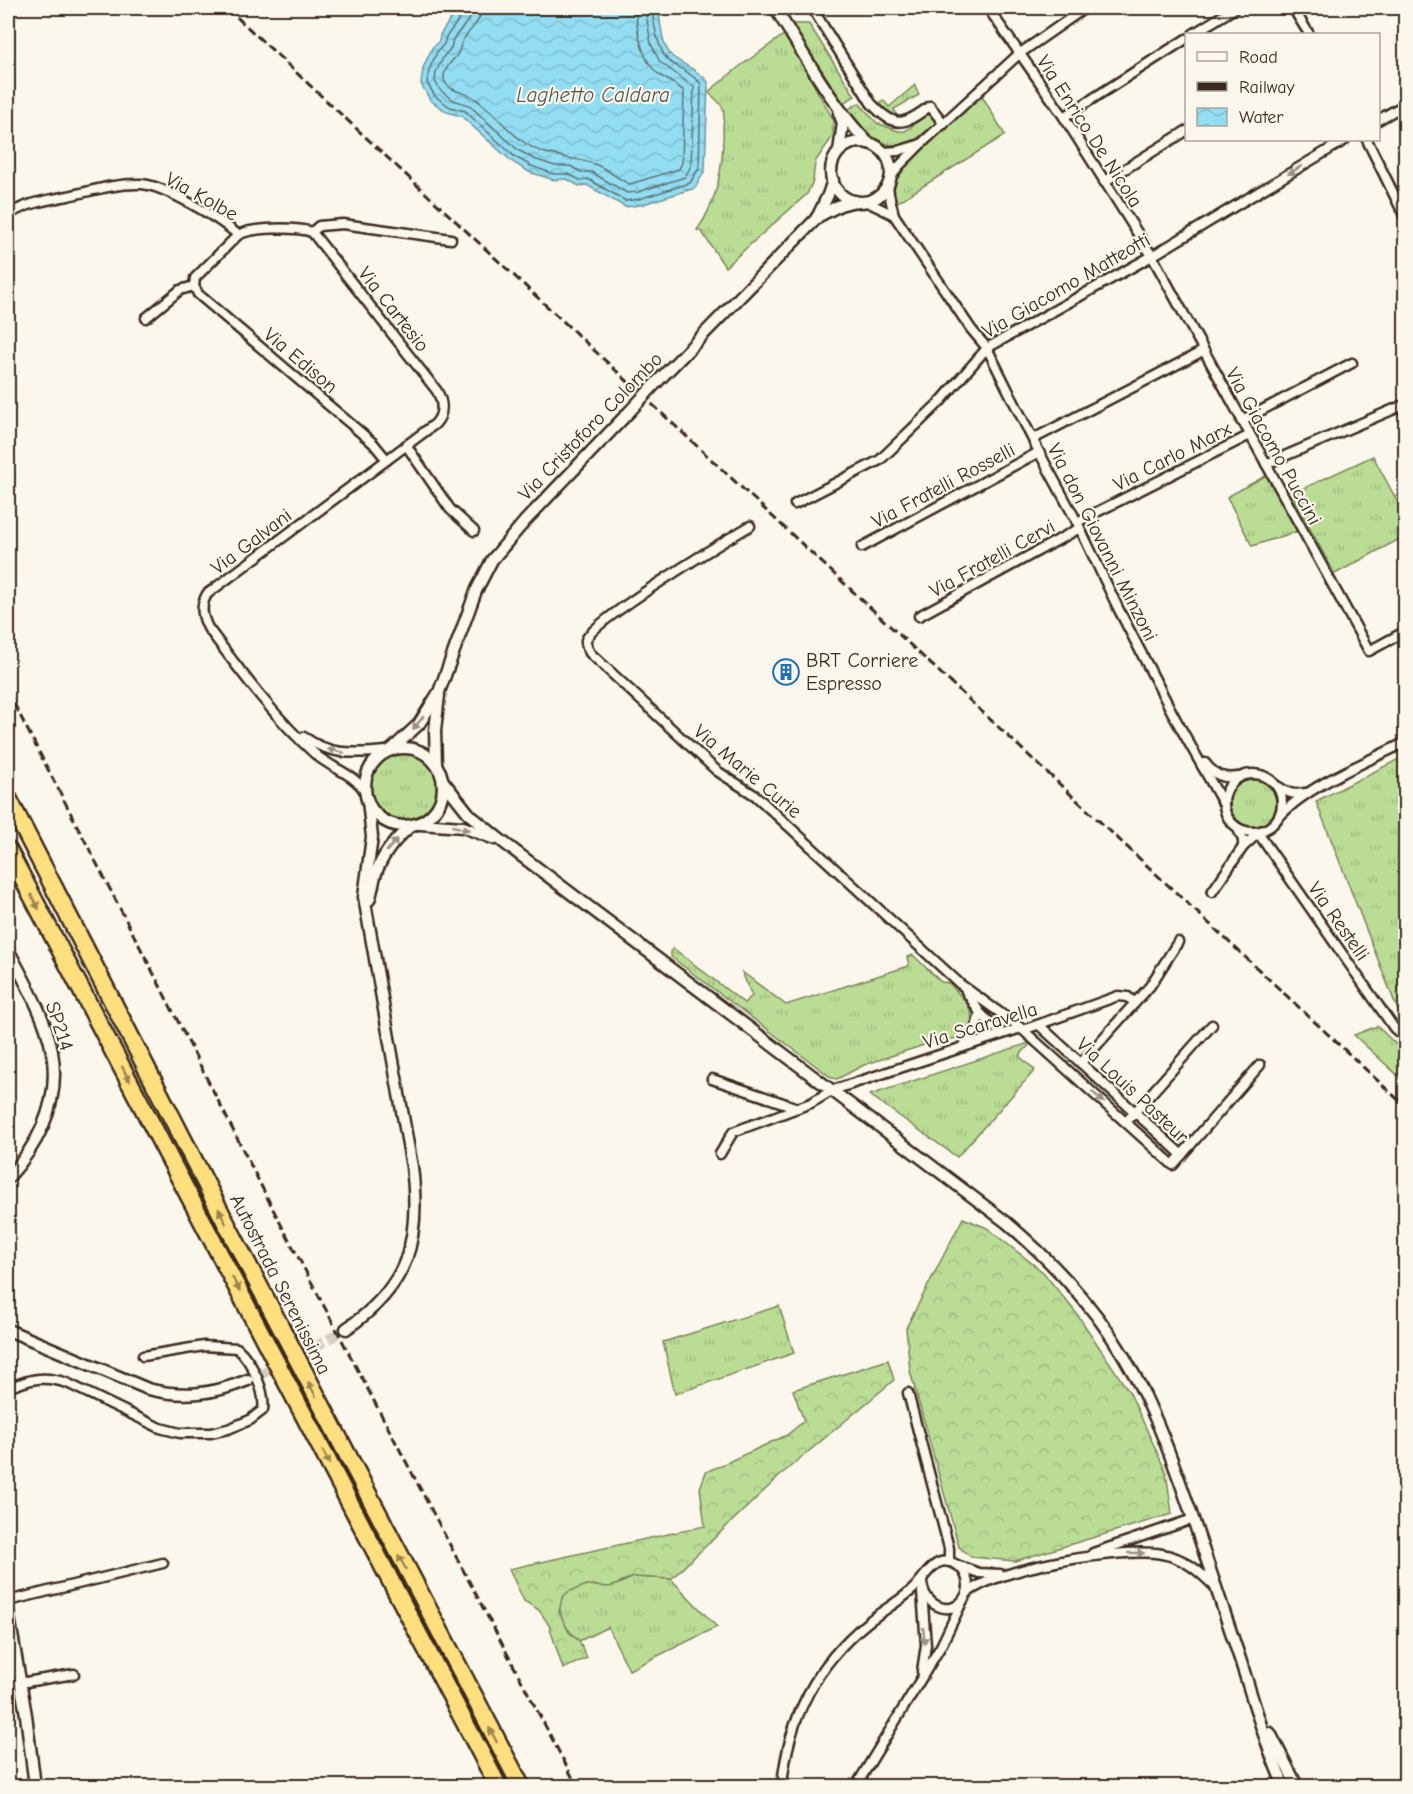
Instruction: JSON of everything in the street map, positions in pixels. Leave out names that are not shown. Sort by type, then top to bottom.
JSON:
[{"type":"highway","name":"Autostrada Serenissima","points":[[8,798],[224,1219],[521,1786]]},
{"type":"highway","name":"Autostrada Serenissima","points":[[8,850],[498,1786]]},
{"type":"street","points":[[775,8],[835,102],[868,143],[883,152],[898,151],[921,144]]},
{"type":"street","name":"Via Enrico De Nicola","points":[[988,8],[1064,117],[1152,256]]},
{"type":"street","points":[[1065,8],[1071,17]]},
{"type":"street","points":[[860,201],[875,198],[899,166],[921,144],[1020,54],[1085,8]]},
{"type":"street","points":[[1195,33],[1235,8]]},
{"type":"street","points":[[1293,8],[1308,33]]},
{"type":"street","points":[[814,11],[871,103],[883,115],[893,122],[902,123],[930,106],[944,124]]},
{"type":"street","points":[[1064,117],[1185,40]]},
{"type":"street","points":[[835,102],[843,123],[839,151],[831,170],[833,180],[841,194],[894,215]]},
{"type":"street","points":[[1380,119],[1405,105]]},
{"type":"street","points":[[1104,182],[1185,131]]},
{"type":"street","name":"Via Giacomo Matteotti","points":[[795,504],[880,460],[941,401],[987,348],[1152,256],[1343,141]]},
{"type":"street","points":[[1367,141],[1406,219]]},
{"type":"street","points":[[839,151],[853,143],[868,143]]},
{"type":"street","points":[[883,152],[890,169],[888,194],[894,215]]},
{"type":"street","name":"Via Cristoforo Colombo","points":[[817,218],[833,180]]},
{"type":"street","name":"Via Kolbe","points":[[8,215],[39,202],[118,186],[141,184],[164,190],[220,221],[237,235],[251,231],[303,229],[312,232],[319,226],[343,224],[451,239]]},
{"type":"street","name":"Via Cristoforo Colombo","points":[[389,751],[419,724],[439,692],[476,591],[492,560],[525,520],[817,218],[840,205],[860,201]]},
{"type":"street","name":"Via don Giovanni Minzoni","points":[[894,215],[971,329],[987,348],[1039,452],[1079,525],[1118,608],[1175,718],[1224,805]]},
{"type":"street","name":"Via Cartesio","points":[[312,232],[437,391],[441,410]]},
{"type":"street","points":[[146,318],[180,290],[194,286],[195,279],[237,235]]},
{"type":"street","name":"Via Giacomo Puccini","points":[[1152,256],[1369,651],[1406,631]]},
{"type":"street","name":"Via Edison","points":[[194,286],[198,294],[373,443],[387,460]]},
{"type":"street","points":[[1033,439],[1203,351]]},
{"type":"street","points":[[1241,421],[1352,363]]},
{"type":"street","points":[[1266,464],[1406,404]]},
{"type":"street","name":"Via Galvani","points":[[367,797],[352,778],[317,756],[248,681],[208,628],[203,618],[202,605],[207,594],[435,424],[439,420],[441,410]]},
{"type":"street","name":"Via Carlo Marx","points":[[1079,525],[1250,435]]},
{"type":"street","points":[[406,445],[450,509],[474,531]]},
{"type":"street","name":"Via Fratelli Rosselli","points":[[862,547],[1039,452]]},
{"type":"street","name":"Via Fratelli Cervi","points":[[919,616],[1079,525]]},
{"type":"street","name":"Via Marie Curie","points":[[750,526],[707,551],[617,611],[591,632],[586,639],[586,646],[717,771],[756,796],[960,984],[1022,1029]]},
{"type":"street","name":"Via Cristoforo Colombo","points":[[436,764],[435,730],[439,692]]},
{"type":"street","name":"Via Galvani","points":[[291,729],[323,748],[339,753],[389,751]]},
{"type":"street","points":[[1212,892],[1242,847],[1258,833],[1268,829],[1291,805],[1309,792],[1406,742]]},
{"type":"street","points":[[346,1329],[375,1307],[398,1278],[412,1242],[416,1221],[412,1167],[364,897],[372,837],[366,780],[377,759],[389,751],[404,748],[416,749],[436,764],[443,781],[470,815],[1006,1222],[1040,1252],[1077,1292],[1112,1337],[1142,1391],[1165,1442],[1271,1754],[1284,1786]]},
{"type":"street","name":"Via don Giovanni Minzoni","points":[[1194,749],[1216,775],[1224,778],[1244,776]]},
{"type":"street","points":[[1242,847],[1243,840],[1238,829],[1226,816],[1224,805],[1229,786],[1244,776],[1262,776],[1289,794],[1309,792]]},
{"type":"street","points":[[366,909],[385,852],[393,842],[414,824],[428,817],[437,807],[442,795],[443,781]]},
{"type":"street","points":[[1276,786],[1282,802],[1279,817]]},
{"type":"street","points":[[367,797],[375,813],[386,821],[399,825],[463,827],[503,842]]},
{"type":"street","points":[[1238,829],[1258,833]]},
{"type":"street","name":"Via Restelli","points":[[1258,833],[1394,1028],[1406,1039]]},
{"type":"street","points":[[1069,1071],[1150,986],[1178,942]]},
{"type":"street","name":"SP214","points":[[8,949],[46,1028],[52,1048],[54,1089],[42,1128],[32,1148],[8,1178]]},
{"type":"street","points":[[960,984],[980,1013],[1002,1034]]},
{"type":"street","name":"Via Scaravella","points":[[720,1154],[733,1132],[811,1103],[833,1090],[1002,1034],[1039,1025],[1118,996],[1128,997],[1135,1003]]},
{"type":"street","points":[[963,1047],[975,1031],[980,1013]]},
{"type":"street","name":"Via Louis Pasteur","points":[[1022,1029],[1173,1165],[1182,1155],[1039,1025]]},
{"type":"street","points":[[1126,1122],[1212,1025]]},
{"type":"street","points":[[1182,1155],[1260,1065]]},
{"type":"street","points":[[712,1079],[798,1108]]},
{"type":"street","points":[[10,1330],[148,1389],[164,1393],[182,1395],[206,1393],[248,1380]]},
{"type":"street","points":[[8,1388],[39,1378],[54,1379],[160,1428],[180,1433],[211,1433],[228,1429],[250,1420],[262,1410],[264,1398],[261,1388],[246,1359],[237,1348],[204,1346],[143,1356]]},
{"type":"street","points":[[908,1393],[950,1548],[949,1562]]},
{"type":"street","points":[[1078,1558],[1193,1519]]},
{"type":"street","points":[[902,1600],[925,1601],[935,1606],[950,1607],[980,1584],[1009,1573],[1078,1558],[1126,1553],[1162,1554],[1177,1558],[1195,1567],[1217,1590]]},
{"type":"street","points":[[782,1786],[788,1748],[800,1707],[812,1685],[838,1649],[852,1635],[922,1584],[930,1567],[936,1563],[949,1562],[987,1574],[1009,1573]]},
{"type":"street","points":[[8,1601],[163,1563]]},
{"type":"street","points":[[856,1786],[947,1635],[965,1596],[967,1578],[958,1566]]},
{"type":"street","points":[[918,1683],[925,1655],[922,1614],[925,1601],[922,1584]]},
{"type":"street","points":[[902,1600],[916,1603],[922,1614]]},
{"type":"street","points":[[8,1611],[35,1786]]},
{"type":"street","points":[[20,1683],[74,1674]]},
{"type":"street","points":[[1250,1691],[1286,1769],[1297,1786]]},
{"type":"green space","points":[[792,24],[809,24],[855,96],[843,103]]},
{"type":"green space","points":[[785,34],[834,121],[833,136],[815,162],[813,181],[807,194],[725,267],[702,232],[697,230],[710,207],[721,168],[724,111],[721,104],[708,92]]},
{"type":"green space","points":[[915,85],[919,95],[894,109],[898,117],[891,117],[877,105],[883,100],[889,107]]},
{"type":"green space","points":[[980,92],[1005,135],[898,202],[894,201],[891,186],[906,162]]},
{"type":"green space","points":[[859,103],[877,123],[898,131],[905,131],[929,113],[936,123],[917,138],[903,144],[884,143],[860,126],[847,110]]},
{"type":"green space","points":[[1373,456],[1405,516],[1405,536],[1335,574],[1291,494]]},
{"type":"green space","points":[[1267,475],[1298,531],[1252,546],[1227,497]]},
{"type":"green space","points":[[398,753],[410,753],[422,758],[432,768],[437,786],[435,799],[422,814],[410,819],[398,819],[386,814],[376,804],[371,792],[371,780],[376,768],[386,758]]},
{"type":"green space","points":[[1405,756],[1405,1020],[1402,1021],[1316,801]]},
{"type":"green space","points":[[1258,780],[1270,786],[1275,794],[1275,812],[1270,820],[1262,825],[1248,826],[1236,820],[1231,812],[1230,798],[1236,786],[1244,781]]},
{"type":"green space","points":[[673,948],[744,1003],[752,996],[742,972],[786,1005],[909,966],[907,957],[913,955],[941,982],[949,983],[967,1003],[972,1021],[969,1028],[957,1038],[930,1043],[864,1065],[837,1079],[832,1078],[671,957]]},
{"type":"green space","points":[[1377,1026],[1405,1053],[1405,1082],[1354,1035]]},
{"type":"green space","points":[[1032,1042],[1019,1056],[1035,1070],[957,1157],[870,1095]]},
{"type":"green space","points":[[963,1218],[987,1228],[1043,1272],[1077,1314],[1130,1393],[1166,1472],[1172,1514],[1015,1561],[971,1557],[959,1547],[910,1371],[906,1328]]},
{"type":"green space","points":[[779,1306],[794,1353],[675,1394],[663,1342]]},
{"type":"green space","points":[[888,1360],[894,1380],[784,1472],[671,1579],[634,1577],[609,1587],[587,1585],[568,1592],[562,1598],[559,1612],[569,1632],[579,1641],[587,1658],[563,1669],[549,1625],[539,1610],[524,1601],[509,1569],[705,1526],[700,1488],[706,1472],[787,1435],[804,1421],[793,1390]]},
{"type":"green space","points":[[634,1577],[671,1579],[717,1627],[629,1670],[608,1627],[579,1641],[562,1617],[561,1601],[565,1594],[584,1585],[612,1586]]},
{"type":"water","name":"Laghetto Caldara","points":[[462,8],[658,8],[664,41],[669,53],[708,82],[705,170],[695,188],[640,205],[625,207],[587,185],[579,186],[567,179],[554,180],[529,172],[511,161],[461,116],[447,112],[430,100],[421,84],[423,68],[432,48],[439,41],[440,35],[451,18]]},
{"type":"water","points":[[1405,831],[1405,882],[1400,870],[1398,848]]},
{"type":"tunnel","points":[[248,1380],[294,1359],[346,1329]]},
{"type":"railway","points":[[227,8],[1406,1107]]},
{"type":"railway","points":[[8,692],[276,1215],[577,1786]]},
{"type":"place","name":"BRT Corriere Espresso","points":[[786,672]]}]
